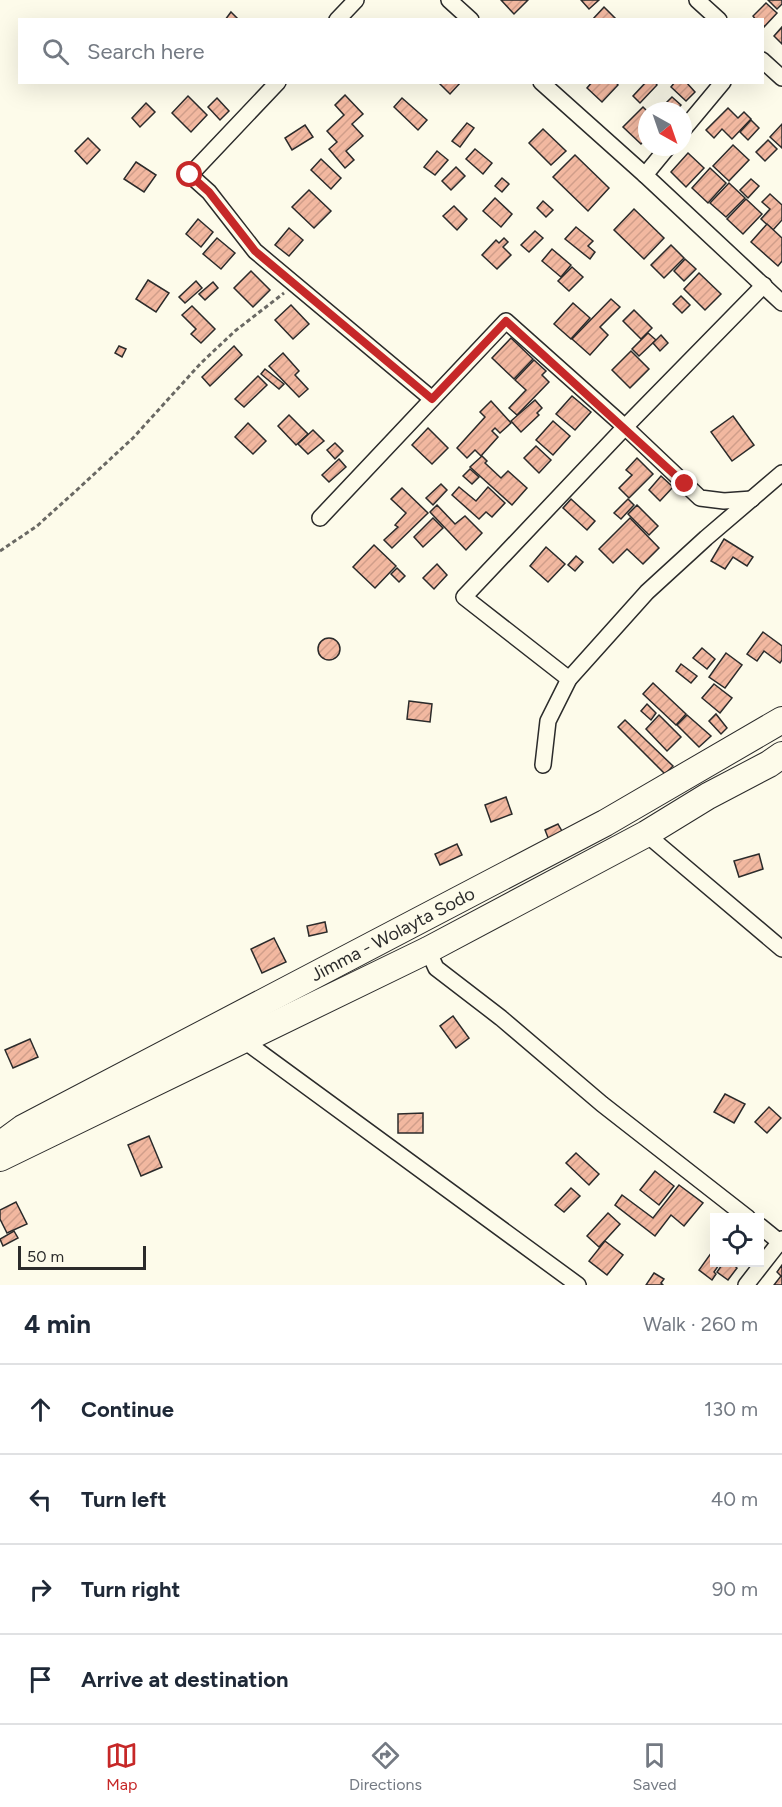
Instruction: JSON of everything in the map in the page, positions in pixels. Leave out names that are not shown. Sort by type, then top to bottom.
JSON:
[{"type":"highway","name":"Jimma - Wolayta Sodo","points":[[0,1158],[605,823],[782,720]]},
{"type":"highway","name":"Jimma - Wolayta Sodo","points":[[0,1145],[23,1128],[232,1031],[428,950],[646,834],[782,755]]},
{"type":"street","points":[[339,18],[356,0]]},
{"type":"street","points":[[449,0],[469,18]]},
{"type":"street","points":[[697,0],[717,18]]},
{"type":"street","points":[[764,62],[782,78]]},
{"type":"street","points":[[276,84],[190,175],[209,192],[255,251],[432,399]]},
{"type":"street","points":[[544,84],[782,303]]},
{"type":"street","points":[[692,119],[721,84]]},
{"type":"street","points":[[645,175],[661,156]]},
{"type":"street","points":[[569,679],[464,597],[764,285]]},
{"type":"street","points":[[320,518],[506,321],[625,427],[700,498],[724,501],[752,499]]},
{"type":"street","points":[[543,765],[548,721],[569,679],[647,592],[782,473]]},
{"type":"street","points":[[646,834],[782,949]]},
{"type":"street","points":[[428,950],[436,968],[501,1018],[602,1104],[742,1213]]},
{"type":"street","points":[[232,1031],[578,1285]]},
{"type":"street","points":[[746,1285],[781,1242],[764,1230]]},
{"type":"path","points":[[0,551],[37,526],[134,438],[201,363],[235,331],[295,284]]},
{"type":"building","points":[[501,0],[528,0],[514,14]]},
{"type":"building","points":[[581,0],[599,0],[589,9]]},
{"type":"building","points":[[768,0],[782,0],[782,4],[777,9]]},
{"type":"building","points":[[766,3],[777,13],[764,27],[764,18],[753,16]]},
{"type":"building","points":[[604,7],[615,18],[594,18]]},
{"type":"building","points":[[231,12],[237,18],[226,18]]},
{"type":"building","points":[[782,27],[782,44],[774,36]]},
{"type":"building","points":[[440,84],[459,84],[450,94]]},
{"type":"building","points":[[590,84],[618,85],[602,102],[587,88]]},
{"type":"building","points":[[644,84],[656,84],[641,102],[633,96]]},
{"type":"building","points":[[673,84],[688,84],[695,92],[686,101],[671,87]]},
{"type":"building","points":[[345,95],[363,114],[352,124],[363,136],[346,151],[354,160],[345,168],[329,149],[337,142],[327,131],[344,115],[335,105]]},
{"type":"building","points":[[188,96],[207,115],[191,132],[172,113]]},
{"type":"building","points":[[672,97],[678,102],[667,102]]},
{"type":"building","points":[[217,98],[229,111],[220,120],[208,107]]},
{"type":"building","points":[[402,98],[427,120],[418,130],[394,107]]},
{"type":"building","points":[[146,103],[155,112],[140,127],[132,118]]},
{"type":"building","points":[[728,108],[738,118],[744,112],[751,119],[732,139],[722,129],[714,138],[706,130]]},
{"type":"building","points":[[638,112],[638,141],[623,127]]},
{"type":"building","points":[[751,120],[759,128],[748,140],[740,132]]},
{"type":"building","points":[[467,123],[474,128],[460,147],[452,141]]},
{"type":"building","points":[[782,124],[782,148],[770,137]]},
{"type":"building","points":[[305,125],[313,137],[292,150],[285,138]]},
{"type":"building","points":[[543,129],[566,151],[551,165],[529,143]]},
{"type":"building","points":[[88,138],[100,150],[87,164],[75,151]]},
{"type":"building","points":[[768,140],[777,149],[765,161],[756,152]]},
{"type":"building","points":[[733,145],[749,160],[729,181],[713,166]]},
{"type":"building","points":[[475,149],[492,163],[483,174],[466,159]]},
{"type":"building","points":[[437,151],[448,160],[435,175],[424,167]]},
{"type":"building","points":[[575,155],[609,188],[588,211],[553,177]]},
{"type":"building","points":[[685,156],[691,156],[704,168],[686,187],[671,172]]},
{"type":"building","points":[[321,159],[341,178],[331,189],[311,170]]},
{"type":"building","points":[[136,162],[156,175],[144,192],[124,179]]},
{"type":"building","points":[[456,167],[465,176],[451,190],[442,181]]},
{"type":"building","points":[[710,168],[726,183],[708,203],[692,188]]},
{"type":"building","points":[[502,178],[509,184],[502,192],[495,186]]},
{"type":"building","points":[[751,179],[759,186],[748,198],[740,190]]},
{"type":"building","points":[[729,183],[745,198],[726,217],[710,203]]},
{"type":"building","points":[[309,190],[331,211],[314,228],[292,207]]},
{"type":"building","points":[[770,194],[782,205],[782,220],[773,230],[761,219],[770,209],[762,202]]},
{"type":"building","points":[[495,198],[512,214],[501,227],[483,211]]},
{"type":"building","points":[[746,199],[762,214],[743,234],[727,219]]},
{"type":"building","points":[[543,201],[553,210],[546,217],[537,208]]},
{"type":"building","points":[[454,206],[467,219],[457,230],[443,216]]},
{"type":"building","points":[[634,209],[664,238],[644,259],[614,230]]},
{"type":"building","points":[[198,219],[213,232],[201,247],[186,234]]},
{"type":"building","points":[[767,224],[782,238],[782,261],[778,266],[751,242]]},
{"type":"building","points":[[576,227],[593,241],[588,246],[595,252],[590,259],[565,239]]},
{"type":"building","points":[[289,228],[303,240],[289,256],[275,245]]},
{"type":"building","points":[[535,231],[543,238],[529,252],[521,245]]},
{"type":"building","points":[[217,238],[235,253],[221,269],[203,254]]},
{"type":"building","points":[[504,238],[508,242],[503,247],[511,255],[497,269],[482,255],[496,240],[499,243]]},
{"type":"building","points":[[671,245],[684,258],[664,278],[651,265]]},
{"type":"building","points":[[552,249],[571,265],[561,277],[542,261]]},
{"type":"building","points":[[685,259],[696,269],[684,281],[674,271]]},
{"type":"building","points":[[572,267],[583,277],[569,291],[558,281]]},
{"type":"building","points":[[251,271],[270,290],[253,307],[234,288]]},
{"type":"building","points":[[699,273],[721,294],[705,310],[684,289]]},
{"type":"building","points":[[148,280],[169,293],[156,312],[136,299]]},
{"type":"building","points":[[196,281],[202,288],[185,303],[179,297]]},
{"type":"building","points":[[213,282],[218,288],[205,300],[199,294]]},
{"type":"building","points":[[681,296],[690,305],[682,313],[673,304]]},
{"type":"building","points":[[611,299],[620,307],[600,327],[608,335],[590,355],[572,339]]},
{"type":"building","points":[[573,303],[590,318],[571,339],[554,324]]},
{"type":"building","points":[[291,305],[309,324],[293,339],[275,320]]},
{"type":"building","points":[[192,306],[215,329],[201,343],[191,334],[196,329],[182,315]]},
{"type":"building","points":[[634,310],[652,328],[641,339],[623,321]]},
{"type":"building","points":[[648,333],[656,340],[639,356],[632,349]]},
{"type":"building","points":[[661,335],[668,343],[660,351],[653,343]]},
{"type":"building","points":[[511,338],[533,359],[514,379],[492,358]]},
{"type":"building","points":[[119,346],[126,349],[122,357],[115,353]]},
{"type":"building","points":[[234,346],[242,355],[210,386],[202,377]]},
{"type":"building","points":[[631,351],[649,369],[630,388],[612,370]]},
{"type":"building","points":[[283,353],[299,371],[295,375],[308,389],[299,397],[269,366]]},
{"type":"building","points":[[534,360],[546,371],[542,375],[549,382],[517,415],[509,408],[526,390],[515,380]]},
{"type":"building","points":[[265,369],[284,384],[279,389],[261,374]]},
{"type":"building","points":[[258,376],[267,385],[244,407],[235,399]]},
{"type":"building","points":[[572,396],[591,412],[575,430],[556,414]]},
{"type":"building","points":[[535,400],[542,408],[537,413],[539,415],[521,432],[511,421]]},
{"type":"building","points":[[491,401],[511,423],[500,433],[495,428],[492,431],[498,437],[481,456],[475,450],[467,458],[457,448],[485,417],[480,412]]},
{"type":"building","points":[[289,415],[308,434],[296,445],[278,426]]},
{"type":"building","points":[[733,416],[754,445],[732,461],[711,432]]},
{"type":"building","points":[[553,421],[570,436],[553,455],[536,440]]},
{"type":"building","points":[[248,423],[266,441],[253,454],[235,437]]},
{"type":"building","points":[[428,428],[448,448],[432,464],[412,445]]},
{"type":"building","points":[[313,430],[324,441],[308,454],[298,444]]},
{"type":"building","points":[[335,443],[343,451],[335,459],[327,450]]},
{"type":"building","points":[[536,446],[551,460],[539,473],[524,458]]},
{"type":"building","points":[[482,456],[487,461],[485,463],[501,478],[508,471],[527,488],[512,505],[470,467]]},
{"type":"building","points":[[637,458],[653,474],[629,498],[619,488],[632,475],[626,470]]},
{"type":"building","points":[[339,459],[346,467],[329,482],[322,475]]},
{"type":"building","points":[[470,469],[479,477],[472,484],[463,476]]},
{"type":"building","points":[[661,476],[673,487],[660,501],[649,490]]},
{"type":"building","points":[[441,484],[447,490],[433,505],[426,498]]},
{"type":"building","points":[[459,487],[476,501],[488,487],[505,503],[492,517],[486,512],[479,519],[452,495]]},
{"type":"building","points":[[402,488],[428,513],[392,548],[384,540],[398,527],[395,525],[406,513],[391,499]]},
{"type":"building","points":[[571,499],[595,521],[587,530],[563,508]]},
{"type":"building","points":[[628,499],[634,505],[621,519],[614,513]]},
{"type":"building","points":[[437,505],[455,524],[465,516],[482,533],[466,550],[430,512]]},
{"type":"building","points":[[637,505],[658,526],[649,535],[628,514]]},
{"type":"building","points":[[433,518],[443,528],[423,547],[414,537]]},
{"type":"building","points":[[630,518],[659,548],[643,564],[627,549],[613,563],[599,549]]},
{"type":"building","points":[[724,539],[753,557],[747,566],[733,557],[725,569],[711,561]]},
{"type":"building","points":[[374,545],[396,566],[375,588],[353,567]]},
{"type":"building","points":[[546,547],[565,564],[548,582],[530,566]]},
{"type":"building","points":[[576,556],[583,562],[575,571],[568,565]]},
{"type":"building","points":[[437,564],[447,575],[434,589],[423,578]]},
{"type":"building","points":[[397,568],[405,576],[399,582],[391,574]]},
{"type":"building","points":[[763,632],[782,646],[780,663],[764,651],[757,661],[747,654]]},
{"type":"building","points":[[325,638],[333,638],[340,645],[340,653],[333,660],[325,660],[318,653],[318,645]]},
{"type":"building","points":[[702,648],[715,659],[707,669],[693,658]]},
{"type":"building","points":[[726,653],[742,665],[725,688],[709,677]]},
{"type":"building","points":[[681,664],[697,676],[691,683],[676,671]]},
{"type":"building","points":[[653,683],[686,714],[676,725],[643,694]]},
{"type":"building","points":[[714,684],[732,698],[720,713],[702,698]]},
{"type":"building","points":[[409,701],[432,704],[430,722],[407,719]]},
{"type":"building","points":[[647,704],[656,713],[651,720],[641,711]]},
{"type":"building","points":[[716,714],[727,728],[721,734],[709,721]]},
{"type":"building","points":[[659,715],[681,737],[667,751],[646,729]]},
{"type":"building","points":[[687,715],[711,736],[699,747],[677,725]]},
{"type":"building","points":[[625,720],[673,766],[665,774],[618,727]]},
{"type":"building","points":[[506,797],[512,814],[491,822],[485,805]]},
{"type":"building","points":[[558,824],[563,833],[549,840],[545,830]]},
{"type":"building","points":[[457,844],[462,855],[440,865],[435,854]]},
{"type":"building","points":[[759,854],[763,869],[739,877],[734,861]]},
{"type":"building","points":[[325,922],[327,932],[309,936],[307,926]]},
{"type":"building","points":[[274,938],[286,962],[262,973],[251,949]]},
{"type":"building","points":[[453,1016],[469,1038],[456,1048],[440,1026]]},
{"type":"building","points":[[30,1039],[38,1057],[13,1068],[5,1050]]},
{"type":"building","points":[[725,1094],[745,1104],[734,1123],[714,1112]]},
{"type":"building","points":[[769,1107],[781,1118],[767,1133],[755,1122]]},
{"type":"building","points":[[423,1113],[423,1133],[398,1133],[398,1114]]},
{"type":"building","points":[[149,1136],[162,1167],[141,1176],[128,1145]]},
{"type":"building","points":[[576,1153],[599,1174],[589,1185],[566,1163]]},
{"type":"building","points":[[655,1171],[674,1186],[659,1205],[640,1190]]},
{"type":"building","points":[[679,1185],[703,1203],[684,1226],[671,1215],[655,1236],[615,1205],[622,1195],[653,1218]]},
{"type":"building","points":[[571,1188],[580,1196],[564,1212],[555,1205]]},
{"type":"building","points":[[16,1202],[27,1224],[7,1233],[0,1219],[0,1210]]},
{"type":"building","points":[[608,1213],[620,1224],[599,1247],[587,1236]]},
{"type":"building","points":[[14,1231],[18,1238],[3,1246],[0,1239]]},
{"type":"building","points":[[605,1241],[623,1255],[607,1275],[589,1261]]},
{"type":"building","points":[[710,1255],[710,1267],[718,1267],[712,1280],[699,1270]]},
{"type":"building","points":[[782,1265],[782,1285],[774,1285],[781,1276],[777,1272]]},
{"type":"building","points":[[720,1267],[737,1268],[728,1280],[717,1272]]},
{"type":"building","points":[[654,1273],[664,1279],[661,1283],[663,1285],[646,1285]]},
{"type":"route","points":[[190,175],[209,192],[255,251],[432,399],[506,321],[685,484]]}]
